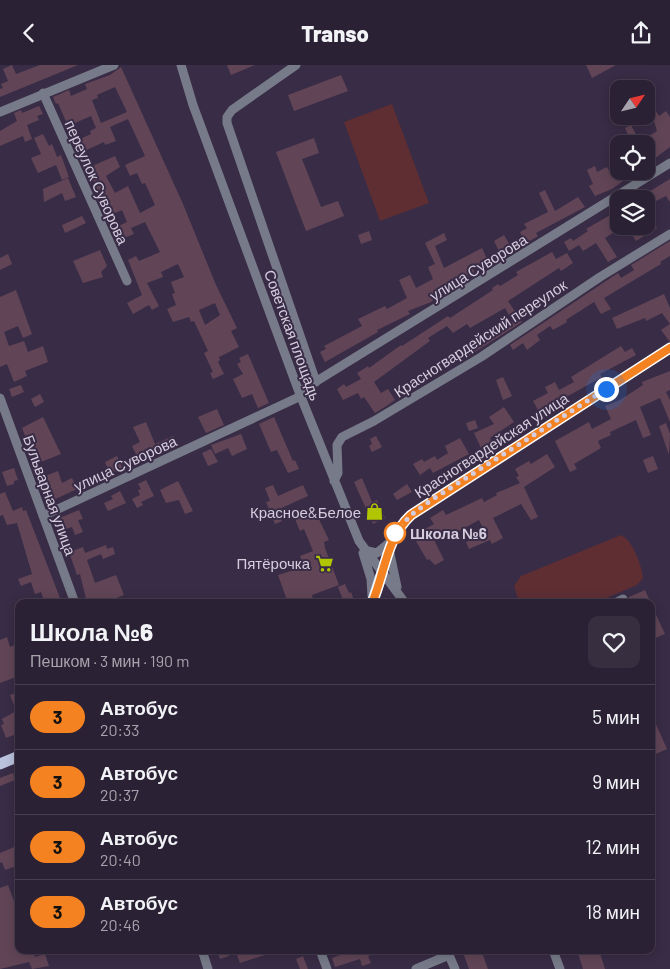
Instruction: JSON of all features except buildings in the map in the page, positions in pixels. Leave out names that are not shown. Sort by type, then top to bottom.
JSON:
[{"type":"main road","name":"Красногвардейская улица","points":[[372,599],[382,572]]},
{"type":"main road","points":[[0,763],[15,757]]},
{"type":"street","points":[[0,112],[114,65]]},
{"type":"street","name":"Советская площадь","points":[[181,65],[193,105],[300,394],[360,545],[382,572],[399,599]]},
{"type":"street","points":[[296,65],[232,110],[227,117],[227,123],[316,382]]},
{"type":"street","name":"переулок Суворова","points":[[43,93],[126,281]]},
{"type":"street","name":"улица Суворова","points":[[43,516],[300,394],[316,382],[670,163]]},
{"type":"street","name":"Красногвардейский переулок","points":[[334,481],[338,473],[337,445],[346,434],[374,421],[481,357],[600,277],[670,234]]},
{"type":"street","name":"Красногвардейская улица","points":[[382,572],[394,536],[405,519],[430,501],[670,348]]},
{"type":"street","name":"Бульварная улица","points":[[0,398],[74,599]]},
{"type":"street","points":[[360,545],[370,553],[377,553],[384,549],[394,536]]},
{"type":"street","points":[[394,536],[391,565],[400,599]]},
{"type":"street","points":[[360,545],[371,579],[371,599]]},
{"type":"street","points":[[203,954],[208,969]]},
{"type":"street","points":[[321,954],[327,969]]},
{"type":"street","points":[[419,969],[445,954]]},
{"type":"street","points":[[449,954],[455,969]]},
{"type":"street","points":[[554,954],[560,969]]},
{"type":"shaded area","points":[[392,104],[429,203],[380,221],[344,122]]},
{"type":"shaded area","points":[[621,535],[633,547],[643,578],[637,585],[604,599],[518,599],[514,586],[521,576]]},
{"type":"bus line","name":"3","points":[[373,599],[392,539],[398,528],[411,515],[670,348]]},
{"type":"place","name":"Красное&Белое","points":[[375,512]]},
{"type":"place","name":"Школа №6","points":[[395,533]]},
{"type":"place","name":"Пятёрочка","points":[[324,563]]},
{"type":"route","points":[[395,533],[402,523],[430,501],[606,389]]}]
